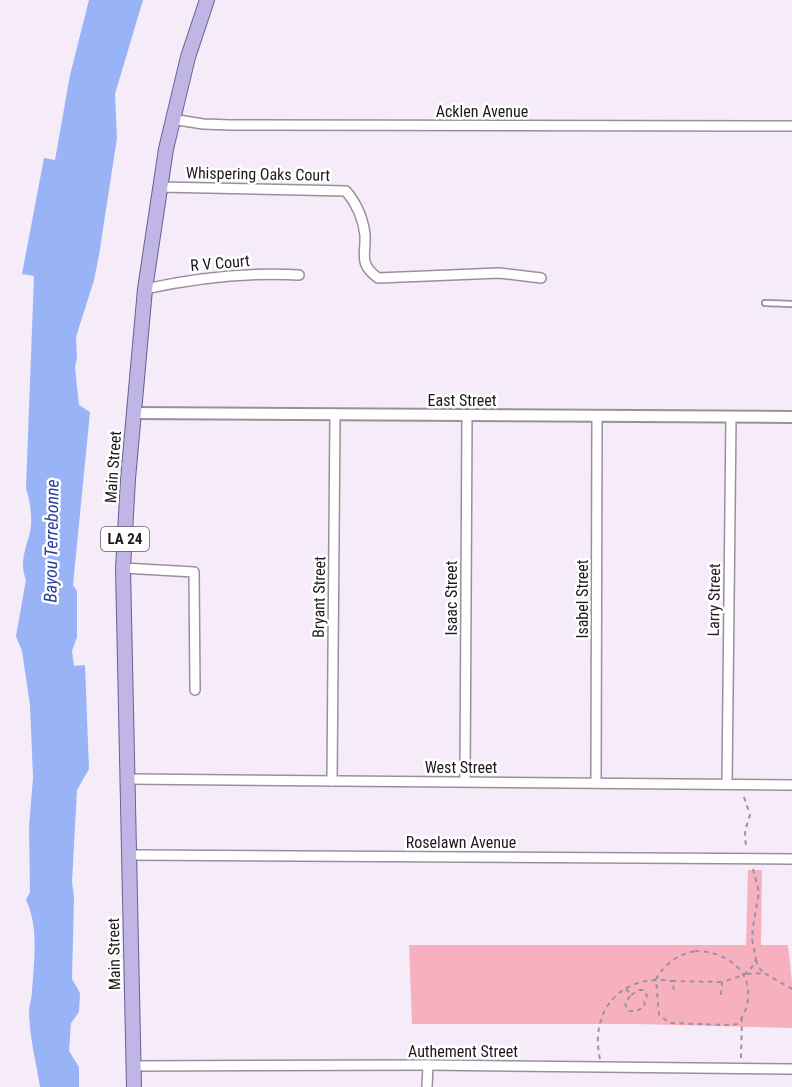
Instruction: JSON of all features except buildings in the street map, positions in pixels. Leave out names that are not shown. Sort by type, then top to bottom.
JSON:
[{"type":"main road","name":"Main Street","points":[[134,1087],[123,568],[133,413],[145,289],[172,118],[188,57],[207,0]]},
{"type":"street","name":"Acklen Avenue","points":[[172,118],[203,124],[231,125],[792,126]]},
{"type":"street","name":"Whispering Oaks Court","points":[[160,187],[346,191],[358,205],[365,234],[364,264],[369,272],[378,278],[498,273],[541,278]]},
{"type":"street","name":"R V Court","points":[[145,289],[191,279],[271,274],[299,275]]},
{"type":"street","name":"East Street","points":[[133,413],[792,417]]},
{"type":"street","name":"Bryant Street","points":[[332,781],[335,414]]},
{"type":"street","name":"Isaac Street","points":[[465,782],[467,415]]},
{"type":"street","name":"Isabel Street","points":[[596,783],[597,416]]},
{"type":"street","name":"Larry Street","points":[[727,784],[731,417]]},
{"type":"street","points":[[123,568],[194,572],[195,690]]},
{"type":"street","name":"West Street","points":[[129,779],[792,785]]},
{"type":"street","name":"Roselawn Avenue","points":[[130,855],[792,859]]},
{"type":"street","points":[[427,1087],[428,1065]]},
{"type":"street","name":"Authement Street","points":[[133,1066],[428,1065],[792,1069]]},
{"type":"lane","points":[[765,303],[792,303]]},
{"type":"path","points":[[744,797],[750,810],[745,838],[749,859],[759,885],[753,933],[756,959],[758,967],[764,973],[792,989]]},
{"type":"path","points":[[741,1068],[742,1019],[748,995],[744,975],[730,960],[719,954],[696,951],[675,958],[666,965],[656,979],[657,1009],[665,1021],[728,1025],[738,1024],[742,1019]]},
{"type":"path","points":[[744,975],[756,959]]},
{"type":"path","points":[[602,1067],[597,1039],[600,1019],[606,1006],[626,989],[640,981],[656,979],[722,982],[752,972],[764,973]]},
{"type":"path","points":[[672,981],[674,990]]},
{"type":"path","points":[[721,995],[722,982]]},
{"type":"path","points":[[626,989],[631,996]]},
{"type":"path","points":[[639,990],[644,990],[647,994],[645,1006],[637,1011],[628,1011],[625,1003],[631,996],[639,990]]},
{"type":"shaded area","points":[[748,870],[762,870],[761,945],[788,945],[792,982],[792,1028],[637,1024],[412,1024],[409,945],[746,945]]},
{"type":"water","name":"Bayou Terrebonne","points":[[89,0],[143,0],[115,94],[117,138],[99,255],[94,280],[76,337],[75,368],[79,405],[90,412],[73,585],[77,591],[77,637],[72,651],[74,666],[85,665],[89,769],[77,790],[72,882],[74,897],[72,979],[80,993],[79,1012],[71,1023],[69,1051],[79,1067],[79,1087],[40,1087],[29,1019],[34,956],[33,921],[26,900],[30,892],[29,827],[33,778],[30,705],[22,651],[16,636],[26,580],[23,567],[31,521],[26,488],[34,276],[22,274],[44,158],[55,160],[70,75]]}]
